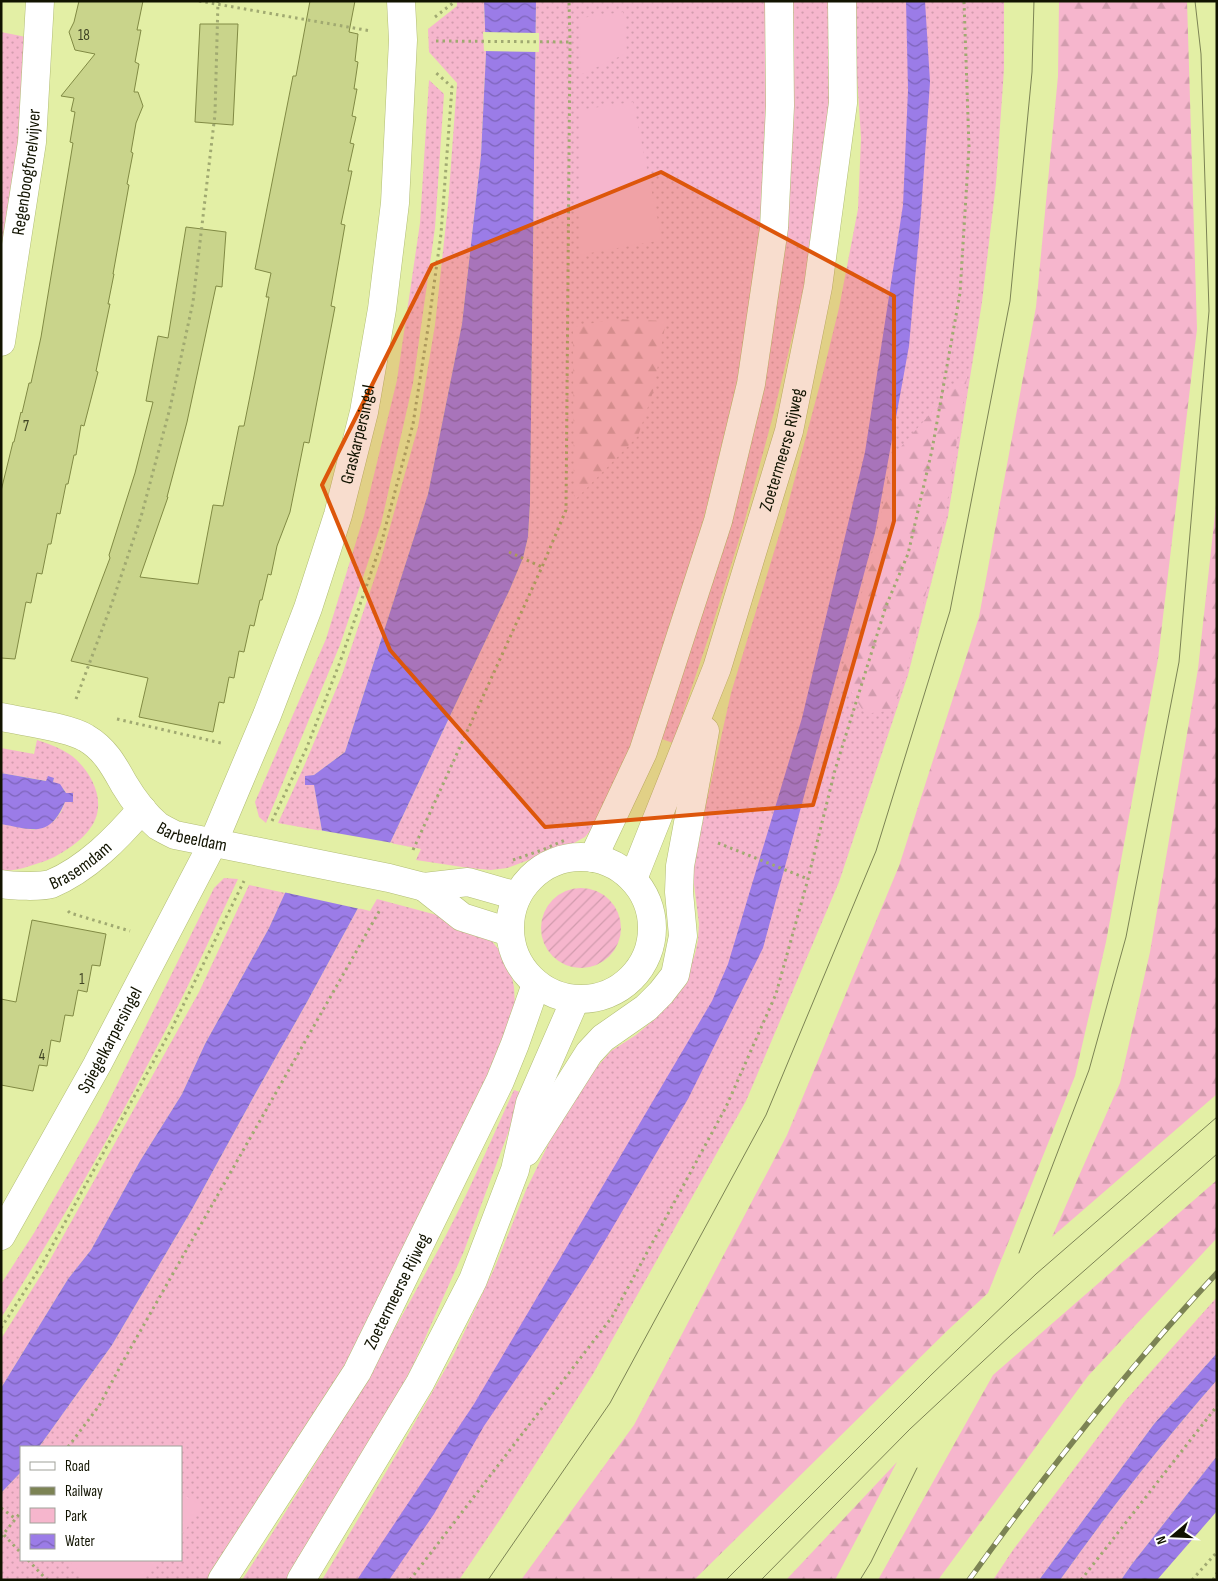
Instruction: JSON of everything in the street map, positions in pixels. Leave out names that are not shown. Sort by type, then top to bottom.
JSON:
[{"type":"main road","name":"Regenboogforelvijver","points":[[1,342],[32,142],[40,1]]},
{"type":"main road","name":"Graskarpersingel","points":[[213,843],[252,751],[308,608],[338,515],[364,412],[382,309],[395,203],[403,40],[401,1]]},
{"type":"main road","points":[[593,858],[642,752],[718,521],[751,384],[774,228],[780,106],[779,1]]},
{"type":"main road","name":"Zoetermeerse Rijweg","points":[[633,879],[717,668],[789,431],[818,287],[843,103],[842,1]]},
{"type":"main road","points":[[515,1170],[589,1053],[603,1038],[646,1008],[661,994],[675,975],[683,936],[679,892],[680,866],[717,668]]},
{"type":"main road","name":"Barbeeldam","points":[[1,718],[65,730],[85,737],[102,749],[114,764],[125,786],[142,809],[159,826],[175,835],[424,887],[468,882],[517,896]]},
{"type":"main road","name":"Brasemdam","points":[[1,884],[12,886],[49,884],[84,866],[126,828],[142,809]]},
{"type":"main road","name":"Spiegelkarpersingel","points":[[1,1236],[97,1065],[213,843]]},
{"type":"main road","points":[[578,857],[593,858],[614,865],[633,879],[645,896],[652,916],[652,938],[644,963],[631,980],[614,992],[598,998],[575,1000],[558,996],[536,984],[520,966],[513,951],[509,932],[511,913],[517,896],[526,881],[540,869],[551,863],[578,857]]},
{"type":"main road","name":"Barbeeldam","points":[[424,887],[462,917],[509,932]]},
{"type":"main road","name":"Zoetermeerse Rijweg","points":[[222,1580],[357,1372],[500,1081],[536,984]]},
{"type":"main road","points":[[301,1580],[420,1383],[473,1280],[515,1170],[530,1104],[575,1000]]},
{"type":"path","points":[[199,1],[379,33],[386,40],[570,42]]},
{"type":"path","points":[[69,1446],[99,1406],[393,879],[412,854],[566,510],[569,1]]},
{"type":"path","points":[[410,1580],[612,1316],[726,1107],[776,994],[808,879],[835,770],[856,699],[886,606],[908,554],[934,440],[960,293],[969,147],[964,1]]},
{"type":"path","points":[[65,730],[112,604],[141,517],[177,379],[193,302],[215,114],[218,3]]},
{"type":"path","points":[[509,552],[542,567]]},
{"type":"path","points":[[111,717],[252,751]]},
{"type":"path","points":[[507,862],[567,839]]},
{"type":"path","points":[[741,851],[808,879]]},
{"type":"path","points":[[49,884],[70,913],[162,940]]},
{"type":"path","points":[[1081,1580],[1217,1406]]},
{"type":"path","points":[[1,1508],[16,1519]]},
{"type":"path","points":[[20,1513],[3,1536],[20,1552]]},
{"type":"path","points":[[1192,1580],[1217,1552]]},
{"type":"path","points":[[29,1561],[47,1580]]},
{"type":"path","points":[[1213,1580],[1217,1573]]},
{"type":"highlighted area","points":[[661,172],[894,296],[894,521],[813,805],[545,827],[390,650],[322,485],[432,265]]},
{"type":"green space","points":[[457,1],[484,1],[486,53],[481,155],[462,324],[428,494],[345,752],[314,775],[305,777],[305,785],[314,784],[322,831],[278,823],[342,675],[381,559],[418,427],[435,325],[448,205],[457,83],[429,52],[428,29],[457,6]]},
{"type":"green space","points":[[536,1],[767,1],[767,80],[762,211],[740,368],[711,490],[685,589],[643,714],[620,773],[598,822],[585,837],[574,843],[507,868],[491,870],[416,860],[421,849],[390,843],[510,589],[523,558],[528,537]]},
{"type":"green space","points":[[793,1],[830,1],[829,103],[819,208],[811,260],[773,416],[743,527],[673,743],[659,738],[696,632],[791,95]]},
{"type":"green space","points":[[855,1],[1004,1],[1004,69],[996,183],[982,302],[948,516],[908,675],[839,882],[746,1101],[593,1374],[459,1580],[322,1580],[454,1354],[495,1267],[526,1190],[567,1106],[611,1051],[636,1035],[657,1017],[671,1000],[688,973],[695,954],[699,924],[693,876],[696,849],[731,693],[784,519],[823,373],[839,308],[858,209],[861,138],[855,45]]},
{"type":"green space","points":[[1059,1],[1187,1],[1197,329],[1158,659],[1106,942],[1075,1076],[988,1293],[694,1580],[521,1580],[634,1425],[787,1135],[899,866],[979,617],[1036,307],[1058,76]]},
{"type":"green space","points":[[623,12],[627,53],[580,75],[581,18]]},
{"type":"green space","points":[[1,32],[31,38],[1,291]]},
{"type":"green space","points":[[429,80],[444,94],[435,228],[413,383],[381,524],[340,645],[266,823],[259,817],[255,802],[326,639],[364,516],[397,380],[420,223]]},
{"type":"green space","points":[[633,102],[662,240],[579,255],[579,110]]},
{"type":"green space","points":[[614,319],[666,321],[653,392],[638,436],[574,501],[573,327]]},
{"type":"green space","points":[[968,371],[945,516],[906,673],[893,710],[865,714],[841,675],[877,534],[892,457]]},
{"type":"green space","points":[[1217,496],[1217,1094],[1052,1237],[1120,1083],[1150,952],[1198,669]]},
{"type":"green space","points":[[37,740],[68,753],[86,770],[98,798],[96,818],[84,836],[58,855],[25,868],[1,870],[1,824],[34,830],[54,821],[61,812],[65,802],[73,793],[66,793],[64,789],[53,782],[54,778],[47,781],[1,773],[1,748],[34,754]]},
{"type":"green space","points":[[224,878],[238,879],[170,1022],[89,1172],[1,1318],[1,1284],[34,1233],[100,1119],[214,888]]},
{"type":"green space","points":[[249,885],[285,893],[269,928],[205,1044],[182,1094],[140,1161],[91,1250],[68,1279],[1,1388],[1,1339],[46,1267],[199,992]]},
{"type":"green space","points":[[581,888],[596,891],[609,900],[618,913],[621,928],[618,943],[609,956],[596,965],[581,968],[566,965],[553,956],[544,943],[541,928],[544,913],[553,900],[566,891]]},
{"type":"green space","points":[[377,899],[448,918],[486,934],[503,955],[510,969],[514,987],[515,1006],[498,1069],[350,1357],[211,1580],[1,1580],[1,1493],[20,1473],[20,1561],[182,1561],[182,1446],[40,1446],[112,1345],[191,1211],[358,908],[370,911]]},
{"type":"green space","points":[[514,1090],[523,1093],[464,1251],[413,1365],[353,1479],[291,1580],[242,1580],[321,1455],[420,1284],[462,1204]]},
{"type":"green space","points":[[1217,1180],[1217,1238],[1088,1376],[938,1580],[878,1580],[993,1375]]},
{"type":"green space","points":[[1217,1297],[1217,1353],[1154,1424],[1039,1580],[993,1580],[1013,1550],[1125,1401]]},
{"type":"green space","points":[[1217,1380],[1217,1456],[1121,1580],[1060,1580],[1136,1478]]},
{"type":"green space","points":[[897,1462],[835,1580],[786,1580]]},
{"type":"green space","points":[[182,1494],[202,1506],[182,1535]]},
{"type":"green space","points":[[69,1561],[161,1561],[143,1580],[87,1580]]},
{"type":"water","points":[[484,1],[536,1],[530,503],[528,537],[523,558],[358,908],[191,1211],[112,1345],[40,1446],[20,1446],[20,1473],[1,1493],[1,1388],[68,1279],[91,1250],[140,1161],[182,1094],[205,1044],[269,928],[285,893],[322,831],[314,785],[305,785],[305,776],[314,775],[345,752],[428,494],[462,324],[481,155],[486,53]]},
{"type":"water","points":[[906,1],[925,1],[930,82],[909,346],[875,533],[763,948],[688,1099],[593,1261],[484,1426],[434,1514],[389,1580],[357,1580],[474,1404],[712,1001],[728,964],[802,718],[865,452],[903,205],[908,90]]},
{"type":"water","points":[[1,773],[46,781],[48,776],[54,778],[53,782],[60,784],[66,793],[73,793],[73,802],[65,802],[53,821],[39,829],[1,824]]},
{"type":"water","points":[[1217,1353],[1217,1380],[1136,1478],[1060,1580],[1039,1580],[1154,1424]]},
{"type":"water","points":[[1217,1456],[1217,1511],[1157,1580],[1121,1580],[1132,1564]]},
{"type":"pier","points":[[483,32],[539,33],[539,52],[484,51]]},
{"type":"pier","points":[[319,830],[393,843],[360,909],[283,892]]},
{"type":"building","points":[[79,1],[143,1],[137,30],[141,30],[135,62],[139,64],[134,92],[138,92],[143,106],[136,123],[131,152],[133,153],[127,184],[129,185],[108,304],[110,304],[96,371],[98,372],[84,426],[81,425],[76,455],[74,455],[68,484],[66,484],[60,514],[57,513],[51,544],[48,544],[42,574],[37,573],[31,603],[26,602],[15,659],[1,658],[1,491],[29,383],[31,383],[41,337],[73,143],[70,142],[75,112],[71,111],[74,98],[61,96],[95,54],[75,50],[69,32],[74,22]]},
{"type":"building","points":[[310,1],[355,1],[349,32],[358,34],[355,61],[358,62],[354,89],[357,89],[352,116],[356,117],[350,143],[354,144],[348,171],[352,171],[341,224],[345,225],[331,306],[335,307],[309,443],[304,442],[290,512],[277,546],[271,575],[268,574],[254,626],[250,625],[244,652],[239,651],[234,678],[229,677],[224,703],[219,702],[213,732],[139,717],[148,678],[71,661],[110,558],[109,555],[135,473],[153,402],[146,401],[158,336],[168,338],[186,227],[226,232],[222,287],[216,286],[187,422],[168,497],[140,577],[198,584],[213,505],[223,506],[239,426],[244,426],[254,376],[269,297],[266,297],[271,273],[255,269],[293,76],[296,76]]},
{"type":"building","points":[[200,24],[238,24],[233,125],[195,122]]},
{"type":"building","points":[[32,920],[106,934],[100,966],[92,965],[87,992],[78,990],[73,1016],[65,1015],[60,1042],[51,1040],[47,1066],[39,1065],[33,1091],[1,1085],[1,999],[16,1002]]},
{"type":"tram line","points":[[488,1580],[610,1403],[766,1115],[876,851],[950,611],[1010,301],[1032,72],[1034,1]]},
{"type":"tram line","points":[[1019,1253],[1089,1070],[1126,937],[1179,662],[1209,311],[1201,54],[1195,1]]},
{"type":"tram line","points":[[726,1580],[931,1375],[1036,1274],[1217,1117]]},
{"type":"tram line","points":[[761,1580],[910,1429],[1011,1335],[1217,1154]]},
{"type":"tram line","points":[[860,1580],[871,1562],[917,1468]]},
{"type":"railway","points":[[969,1580],[1088,1422],[1151,1346],[1217,1273]]}]
